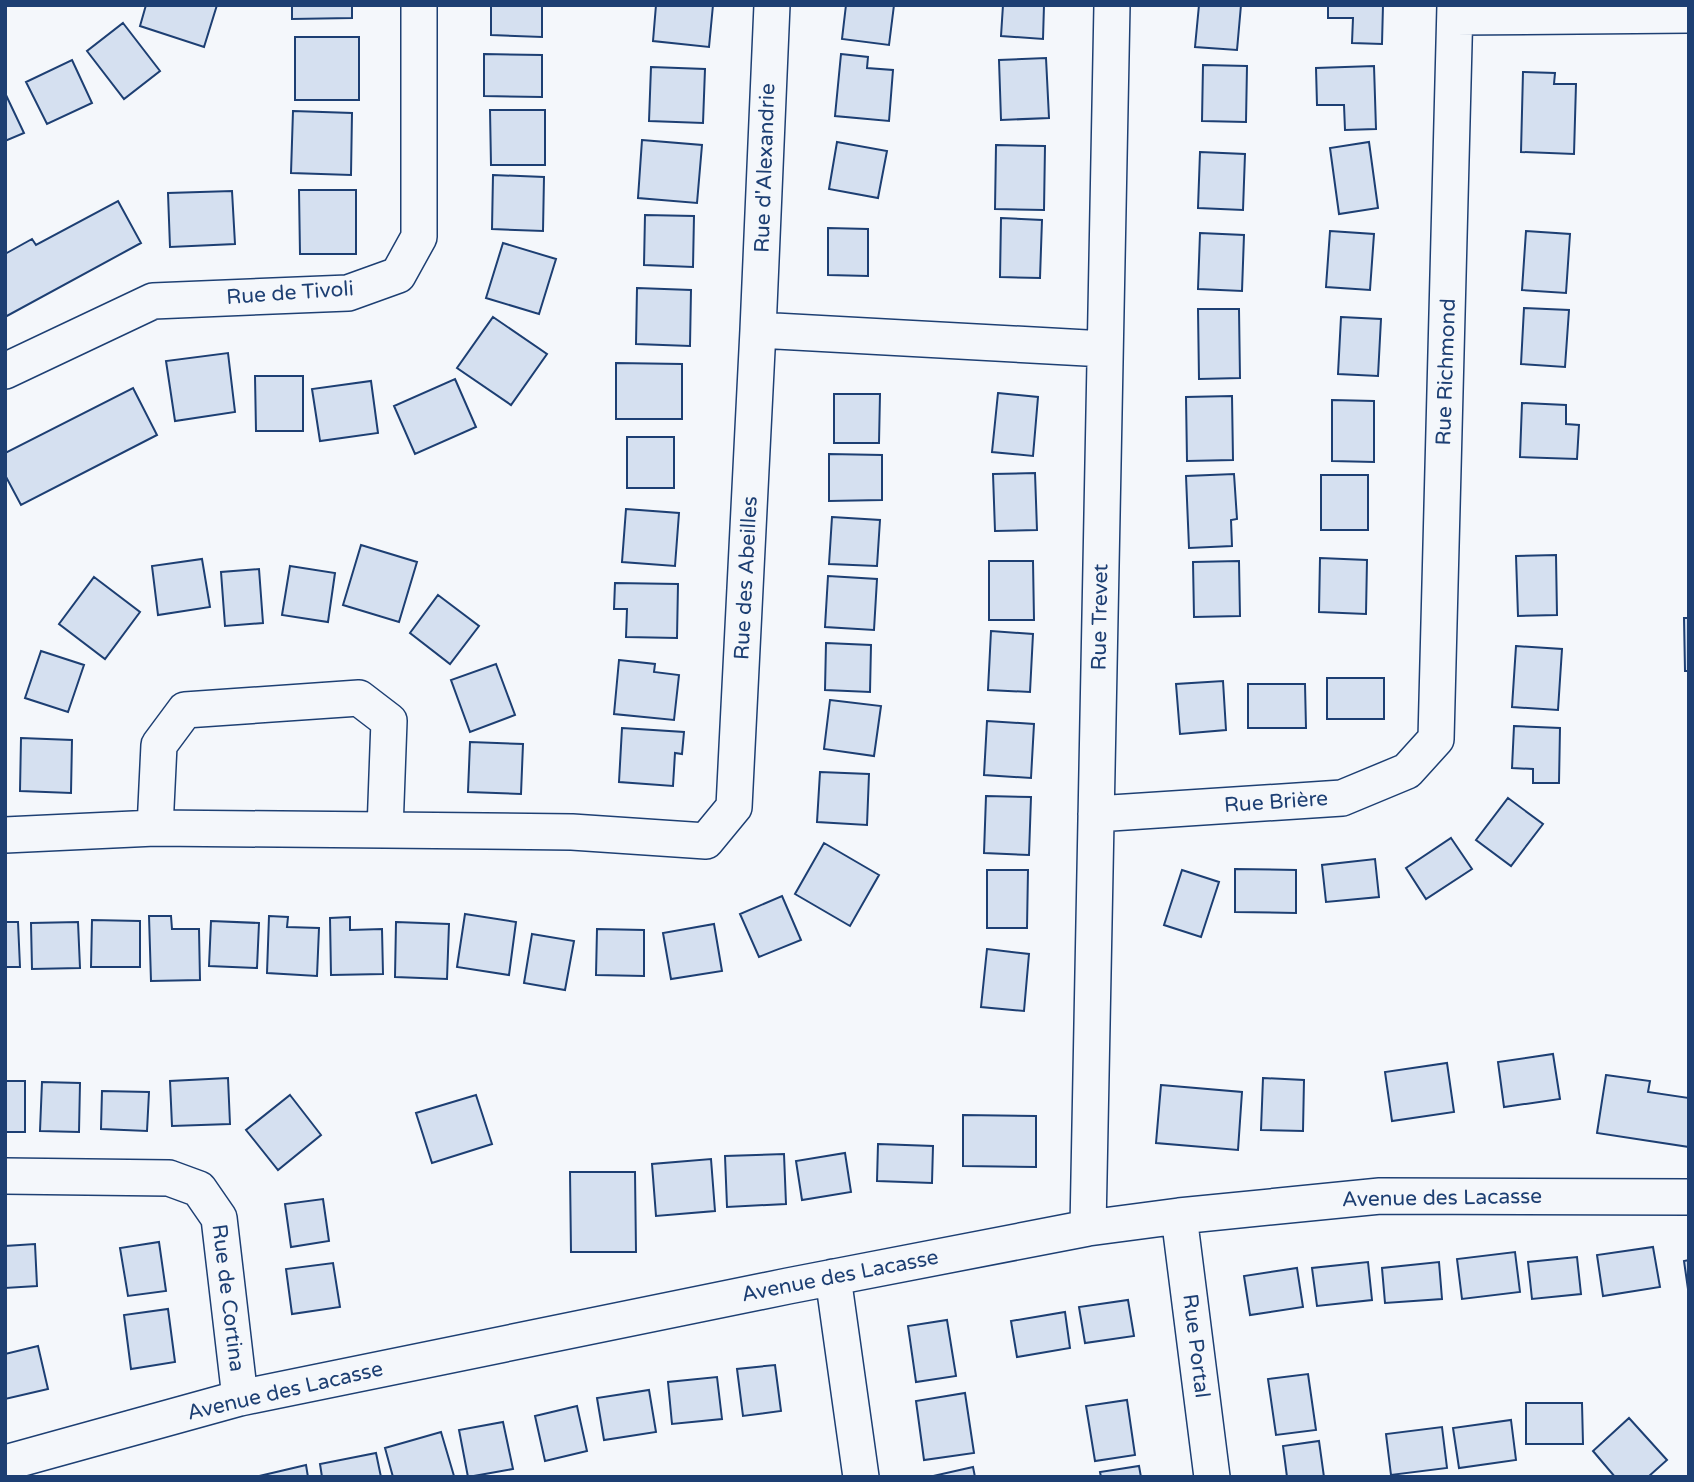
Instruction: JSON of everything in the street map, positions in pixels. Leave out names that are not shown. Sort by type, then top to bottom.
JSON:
[{"type":"street","name":"Rue de Tivoli","points":[[5,371],[153,301],[348,293],[398,275],[419,237],[419,5]]},
{"type":"street","name":"Rue d'Alexandrie","points":[[758,330],[772,5]]},
{"type":"street","name":"Rue Trevet","points":[[1088,1228],[1112,5]]},
{"type":"street","points":[[1455,11],[1689,15]]},
{"type":"street","name":"Rue Richmond","points":[[1436,739],[1455,11]]},
{"type":"street","points":[[758,330],[1105,349]]},
{"type":"street","name":"Rue des Abeilles","points":[[5,835],[155,828],[572,832],[706,841],[734,807],[758,330]]},
{"type":"street","points":[[155,828],[159,745],[185,710],[359,698],[389,721],[385,830]]},
{"type":"street","name":"Rue Brière","points":[[1096,814],[1342,798],[1407,771],[1436,739]]},
{"type":"street","name":"Rue de Cortina","points":[[5,1176],[169,1178],[199,1189],[219,1218],[240,1398]]},
{"type":"street","name":"Avenue des Lacasse","points":[[5,1463],[240,1398],[1088,1228],[1380,1195],[1689,1197]]},
{"type":"street","name":"Rue Portal","points":[[1179,1216],[1212,1477]]},
{"type":"street","points":[[833,1277],[861,1477]]},
{"type":"building","points":[[146,5],[217,5],[204,47],[140,26]]},
{"type":"building","points":[[292,5],[352,5],[352,18],[292,19]]},
{"type":"building","points":[[491,5],[542,5],[542,37],[491,35]]},
{"type":"building","points":[[656,5],[713,5],[709,47],[653,41]]},
{"type":"building","points":[[846,5],[894,5],[889,45],[842,39]]},
{"type":"building","points":[[1003,5],[1044,5],[1043,39],[1001,36]]},
{"type":"building","points":[[1199,5],[1241,5],[1237,50],[1195,47]]},
{"type":"building","points":[[1328,5],[1383,5],[1382,44],[1352,43],[1353,18],[1328,18]]},
{"type":"building","points":[[123,23],[160,71],[124,99],[87,51]]},
{"type":"building","points":[[295,37],[359,37],[359,100],[295,100]]},
{"type":"building","points":[[484,54],[542,55],[542,97],[484,96]]},
{"type":"building","points":[[841,54],[868,57],[867,68],[893,70],[889,121],[835,116]]},
{"type":"building","points":[[1046,58],[1049,118],[1001,120],[999,60]]},
{"type":"building","points":[[72,60],[92,103],[47,124],[26,82]]},
{"type":"building","points":[[1203,65],[1247,66],[1246,122],[1202,121]]},
{"type":"building","points":[[1374,66],[1376,129],[1345,130],[1344,105],[1317,105],[1316,68]]},
{"type":"building","points":[[651,67],[705,69],[703,123],[649,121]]},
{"type":"building","points":[[1523,72],[1555,73],[1554,84],[1576,84],[1574,154],[1521,152]]},
{"type":"building","points":[[5,93],[24,133],[5,141]]},
{"type":"building","points":[[490,110],[545,110],[545,165],[491,165]]},
{"type":"building","points":[[293,111],[352,113],[351,175],[291,173]]},
{"type":"building","points":[[642,140],[702,145],[697,203],[638,198]]},
{"type":"building","points":[[837,142],[887,151],[878,198],[829,189]]},
{"type":"building","points":[[1369,142],[1378,208],[1339,214],[1330,148]]},
{"type":"building","points":[[996,145],[1045,146],[1044,210],[995,209]]},
{"type":"building","points":[[1200,152],[1245,154],[1243,210],[1198,208]]},
{"type":"building","points":[[493,175],[544,177],[543,231],[492,229]]},
{"type":"building","points":[[299,190],[356,190],[356,254],[300,254]]},
{"type":"building","points":[[232,191],[235,244],[170,247],[168,193]]},
{"type":"building","points":[[118,201],[141,243],[5,317],[5,254],[32,239],[36,245]]},
{"type":"building","points":[[645,215],[694,216],[693,267],[644,265]]},
{"type":"building","points":[[1001,218],[1042,220],[1040,278],[1000,277]]},
{"type":"building","points":[[828,228],[868,229],[868,276],[828,275]]},
{"type":"building","points":[[1330,231],[1374,234],[1370,290],[1326,287]]},
{"type":"building","points":[[1526,231],[1570,234],[1566,293],[1522,290]]},
{"type":"building","points":[[1200,233],[1244,235],[1242,291],[1198,289]]},
{"type":"building","points":[[503,243],[556,259],[539,314],[486,298]]},
{"type":"building","points":[[637,288],[691,290],[690,346],[636,344]]},
{"type":"building","points":[[1524,308],[1569,310],[1565,367],[1521,364]]},
{"type":"building","points":[[1198,309],[1239,309],[1240,378],[1199,379]]},
{"type":"building","points":[[493,317],[547,354],[511,405],[457,368]]},
{"type":"building","points":[[1341,317],[1381,319],[1378,376],[1338,374]]},
{"type":"building","points":[[228,353],[235,412],[175,421],[166,361]]},
{"type":"building","points":[[616,363],[682,364],[682,419],[616,419]]},
{"type":"building","points":[[255,376],[303,376],[303,431],[256,431]]},
{"type":"building","points":[[455,379],[476,427],[415,454],[394,406]]},
{"type":"building","points":[[371,381],[378,433],[320,441],[312,389]]},
{"type":"building","points":[[133,388],[157,435],[21,505],[5,475],[5,453]]},
{"type":"building","points":[[998,393],[1038,397],[1033,456],[992,452]]},
{"type":"building","points":[[834,394],[880,394],[879,443],[834,443]]},
{"type":"building","points":[[1232,396],[1233,460],[1187,461],[1186,397]]},
{"type":"building","points":[[1332,400],[1374,401],[1374,462],[1332,461]]},
{"type":"building","points":[[1522,403],[1566,405],[1566,424],[1579,425],[1577,459],[1520,457]]},
{"type":"building","points":[[627,437],[674,437],[674,488],[627,488]]},
{"type":"building","points":[[829,454],[882,455],[882,500],[829,501]]},
{"type":"building","points":[[1035,473],[1037,530],[995,531],[993,474]]},
{"type":"building","points":[[1234,474],[1237,519],[1231,520],[1232,546],[1189,548],[1186,476]]},
{"type":"building","points":[[1321,475],[1368,475],[1368,530],[1321,530]]},
{"type":"building","points":[[626,509],[679,513],[675,566],[622,562]]},
{"type":"building","points":[[832,517],[880,520],[877,566],[829,564]]},
{"type":"building","points":[[361,545],[417,562],[399,622],[343,605]]},
{"type":"building","points":[[1556,555],[1557,615],[1518,616],[1516,556]]},
{"type":"building","points":[[1320,558],[1367,560],[1366,614],[1319,612]]},
{"type":"building","points":[[202,559],[210,607],[158,615],[152,566]]},
{"type":"building","points":[[989,561],[1033,561],[1034,620],[989,620]]},
{"type":"building","points":[[1239,561],[1240,616],[1194,617],[1193,562]]},
{"type":"building","points":[[290,566],[335,573],[328,622],[282,615]]},
{"type":"building","points":[[259,569],[263,623],[225,626],[221,572]]},
{"type":"building","points":[[828,576],[877,579],[874,630],[825,627]]},
{"type":"building","points":[[94,577],[140,612],[105,659],[59,624]]},
{"type":"building","points":[[615,583],[678,584],[677,638],[626,637],[627,609],[614,609]]},
{"type":"building","points":[[438,595],[479,626],[450,664],[410,633]]},
{"type":"building","points":[[1684,618],[1689,618],[1689,671],[1685,671]]},
{"type":"building","points":[[991,631],[1033,634],[1030,692],[988,690]]},
{"type":"building","points":[[826,643],[871,645],[870,692],[825,690]]},
{"type":"building","points":[[1516,646],[1562,649],[1558,710],[1512,707]]},
{"type":"building","points":[[41,651],[84,665],[68,712],[25,698]]},
{"type":"building","points":[[619,660],[655,664],[654,672],[679,675],[674,720],[614,714]]},
{"type":"building","points":[[496,664],[515,715],[470,732],[451,680]]},
{"type":"building","points":[[1327,678],[1384,678],[1384,719],[1327,719]]},
{"type":"building","points":[[1223,681],[1226,730],[1180,734],[1176,684]]},
{"type":"building","points":[[1248,684],[1305,684],[1306,728],[1248,728]]},
{"type":"building","points":[[830,700],[881,706],[874,756],[824,749]]},
{"type":"building","points":[[987,721],[1034,724],[1031,778],[984,775]]},
{"type":"building","points":[[1514,726],[1560,728],[1559,783],[1533,783],[1533,769],[1512,768]]},
{"type":"building","points":[[622,728],[684,732],[682,754],[675,753],[673,786],[619,782]]},
{"type":"building","points":[[21,738],[72,740],[71,793],[20,791]]},
{"type":"building","points":[[470,742],[523,744],[521,794],[468,792]]},
{"type":"building","points":[[820,772],[869,774],[867,825],[817,822]]},
{"type":"building","points":[[986,796],[1031,797],[1029,855],[984,853]]},
{"type":"building","points":[[1508,798],[1543,824],[1511,866],[1476,840]]},
{"type":"building","points":[[1451,838],[1472,869],[1426,899],[1406,868]]},
{"type":"building","points":[[824,843],[879,875],[850,926],[795,894]]},
{"type":"building","points":[[1375,859],[1379,897],[1326,902],[1322,865]]},
{"type":"building","points":[[1235,869],[1296,870],[1296,913],[1235,912]]},
{"type":"building","points":[[987,870],[1028,870],[1027,928],[987,928]]},
{"type":"building","points":[[1182,870],[1219,882],[1201,937],[1164,925]]},
{"type":"building","points":[[782,896],[801,940],[759,957],[740,914]]},
{"type":"building","points":[[465,914],[516,922],[509,975],[457,967]]},
{"type":"building","points":[[149,916],[171,916],[172,929],[199,929],[200,980],[151,981]]},
{"type":"building","points":[[269,916],[288,917],[287,927],[319,928],[317,976],[267,973]]},
{"type":"building","points":[[350,917],[350,930],[382,929],[383,974],[331,975],[330,918]]},
{"type":"building","points":[[92,920],[140,921],[140,967],[91,967]]},
{"type":"building","points":[[211,921],[259,923],[257,968],[209,966]]},
{"type":"building","points":[[5,922],[18,922],[20,967],[5,967]]},
{"type":"building","points":[[78,922],[80,968],[32,969],[31,923]]},
{"type":"building","points":[[396,922],[449,924],[447,979],[395,977]]},
{"type":"building","points":[[714,924],[722,971],[671,979],[663,933]]},
{"type":"building","points":[[597,929],[644,930],[644,976],[596,975]]},
{"type":"building","points":[[532,934],[574,941],[565,990],[524,983]]},
{"type":"building","points":[[987,949],[1029,954],[1024,1011],[981,1007]]},
{"type":"building","points":[[1553,1054],[1560,1099],[1504,1107],[1498,1062]]},
{"type":"building","points":[[1447,1063],[1454,1112],[1392,1121],[1385,1072]]},
{"type":"building","points":[[1606,1075],[1650,1081],[1648,1092],[1689,1098],[1689,1147],[1597,1133]]},
{"type":"building","points":[[228,1078],[230,1124],[172,1126],[170,1081]]},
{"type":"building","points":[[1263,1078],[1304,1080],[1303,1131],[1261,1130]]},
{"type":"building","points":[[5,1081],[25,1081],[25,1132],[5,1132]]},
{"type":"building","points":[[42,1082],[80,1083],[79,1132],[40,1131]]},
{"type":"building","points":[[1161,1085],[1242,1092],[1238,1150],[1156,1143]]},
{"type":"building","points":[[102,1091],[149,1092],[147,1131],[101,1129]]},
{"type":"building","points":[[290,1095],[321,1135],[278,1170],[246,1130]]},
{"type":"building","points":[[476,1095],[492,1144],[432,1163],[416,1113]]},
{"type":"building","points":[[963,1115],[1036,1116],[1036,1167],[963,1166]]},
{"type":"building","points":[[878,1144],[933,1146],[932,1183],[877,1181]]},
{"type":"building","points":[[845,1153],[851,1192],[802,1200],[796,1161]]},
{"type":"building","points":[[784,1154],[786,1204],[727,1207],[725,1156]]},
{"type":"building","points":[[711,1159],[715,1211],[656,1216],[652,1164]]},
{"type":"building","points":[[570,1172],[635,1172],[636,1252],[571,1252]]},
{"type":"building","points":[[323,1199],[329,1241],[291,1247],[285,1204]]},
{"type":"building","points":[[159,1242],[166,1291],[128,1296],[120,1248]]},
{"type":"building","points":[[35,1244],[37,1286],[5,1288],[5,1246]]},
{"type":"building","points":[[1653,1247],[1660,1287],[1603,1296],[1597,1255]]},
{"type":"building","points":[[1515,1252],[1520,1292],[1462,1299],[1457,1259]]},
{"type":"building","points":[[1577,1257],[1581,1294],[1532,1299],[1528,1262]]},
{"type":"building","points":[[1689,1260],[1689,1296],[1684,1261]]},
{"type":"building","points":[[1368,1262],[1372,1300],[1317,1306],[1312,1268]]},
{"type":"building","points":[[1439,1262],[1442,1299],[1385,1303],[1382,1268]]},
{"type":"building","points":[[333,1263],[340,1307],[292,1314],[286,1269]]},
{"type":"building","points":[[1297,1268],[1303,1307],[1250,1315],[1244,1276]]},
{"type":"building","points":[[1128,1300],[1134,1336],[1085,1343],[1079,1307]]},
{"type":"building","points":[[168,1309],[175,1362],[131,1369],[124,1315]]},
{"type":"building","points":[[1065,1312],[1070,1348],[1017,1357],[1011,1321]]},
{"type":"building","points":[[947,1320],[956,1376],[916,1382],[908,1326]]},
{"type":"building","points":[[38,1346],[48,1389],[5,1399],[5,1354]]},
{"type":"building","points":[[775,1365],[781,1411],[743,1416],[737,1369]]},
{"type":"building","points":[[1308,1374],[1316,1430],[1276,1435],[1268,1379]]},
{"type":"building","points":[[717,1377],[722,1419],[672,1424],[668,1382]]},
{"type":"building","points":[[649,1390],[656,1432],[604,1440],[597,1398]]},
{"type":"building","points":[[965,1393],[974,1453],[924,1460],[916,1401]]},
{"type":"building","points":[[1127,1400],[1135,1455],[1095,1461],[1086,1406]]},
{"type":"building","points":[[1526,1403],[1582,1403],[1583,1444],[1526,1444]]},
{"type":"building","points":[[577,1406],[587,1451],[545,1461],[535,1416]]},
{"type":"building","points":[[1629,1418],[1667,1460],[1648,1477],[1615,1477],[1593,1451]]},
{"type":"building","points":[[1511,1420],[1516,1460],[1459,1468],[1453,1428]]},
{"type":"building","points":[[503,1422],[513,1469],[468,1477],[459,1430]]},
{"type":"building","points":[[1442,1427],[1447,1468],[1391,1475],[1386,1434]]},
{"type":"building","points":[[441,1432],[454,1476],[393,1477],[385,1448]]},
{"type":"building","points":[[1319,1441],[1324,1477],[1287,1477],[1283,1446]]},
{"type":"building","points":[[376,1453],[381,1477],[322,1477],[320,1464]]},
{"type":"building","points":[[306,1465],[308,1477],[255,1477]]},
{"type":"building","points":[[1139,1466],[1141,1477],[1101,1477],[1100,1472]]},
{"type":"building","points":[[973,1467],[975,1477],[933,1477],[933,1476]]}]
